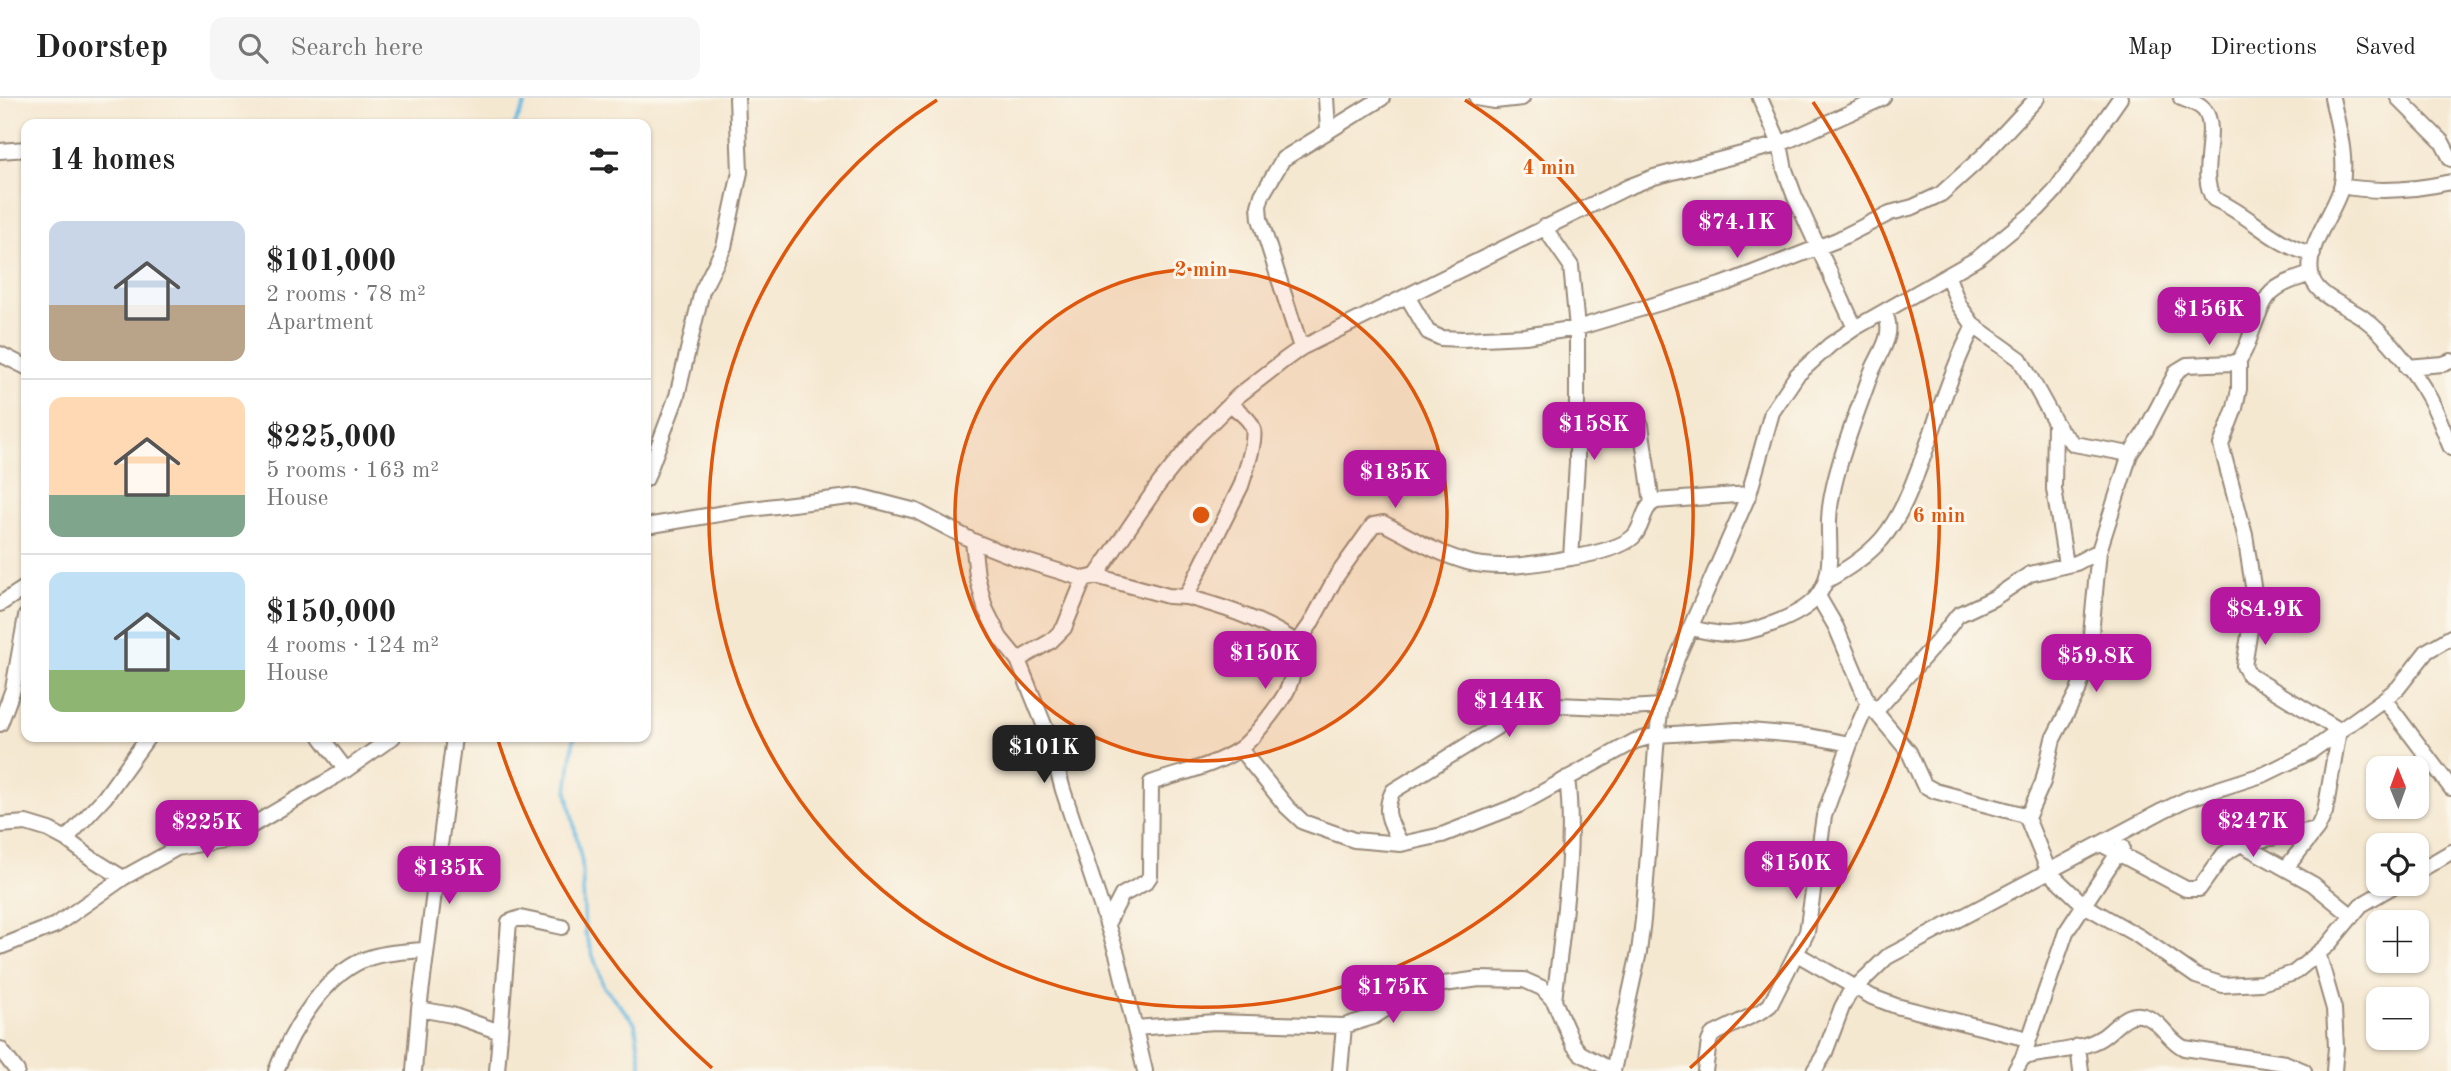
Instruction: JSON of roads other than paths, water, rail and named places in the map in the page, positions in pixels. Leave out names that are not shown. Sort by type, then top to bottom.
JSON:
[{"type":"street","points":[[651,466],[677,396],[702,291],[724,247],[740,172],[737,98]]},
{"type":"street","points":[[1326,98],[1328,130]]},
{"type":"street","points":[[1301,348],[1260,219],[1262,195],[1283,159],[1382,98]]},
{"type":"street","points":[[1476,98],[1495,101],[1522,98]]},
{"type":"street","points":[[1760,98],[1780,144],[1785,170],[1795,197],[1855,328]]},
{"type":"street","points":[[1018,660],[1051,641],[1064,628],[1090,577],[1196,438],[1230,404],[1301,348],[1628,187],[1654,177],[1780,144],[1883,98]]},
{"type":"street","points":[[1407,296],[1429,332],[1441,338],[1525,336],[1577,328],[1727,283],[1941,194],[1983,156],[2036,98]]},
{"type":"street","points":[[1135,1028],[1215,1022],[1344,1026],[1373,1017],[1413,992],[1430,986],[1479,979],[1524,980],[1542,988],[1554,1001],[1573,1044],[1580,1053],[1613,1071],[1639,953],[1661,706],[1672,669],[1749,494],[1772,412],[1797,375],[1830,345],[1978,258],[2038,209],[2055,191],[2120,98]]},
{"type":"street","points":[[2181,98],[2203,108],[2209,119],[2207,184],[2214,200],[2236,210],[2275,240],[2301,252],[2313,254]]},
{"type":"street","points":[[2333,98],[2342,152],[2341,187],[2313,254],[2313,282],[2384,337],[2431,400],[2451,448]]},
{"type":"street","points":[[2398,98],[2442,142],[2451,159]]},
{"type":"street","points":[[0,151],[21,149]]},
{"type":"street","points":[[2341,187],[2404,190],[2451,182]]},
{"type":"street","points":[[1544,227],[1571,266],[1577,328],[1577,438],[1571,558]]},
{"type":"street","points":[[2311,274],[2282,283],[2271,290],[2263,302],[2239,360],[2239,388],[2235,408],[2221,444],[2245,536],[2255,599],[2244,666],[2249,675],[2339,730]]},
{"type":"street","points":[[1948,277],[1959,305],[1974,326],[2020,359],[2054,422],[2074,444],[2130,454]]},
{"type":"street","points":[[1691,628],[1731,634],[1777,622],[1808,606],[1818,596],[1830,568],[1829,520],[1833,495],[1871,375],[1888,337],[1889,321],[1884,312]]},
{"type":"street","points":[[1826,581],[1861,559],[1883,538],[1897,517],[1913,486],[1940,409],[1974,326]]},
{"type":"street","points":[[0,354],[21,364]]},
{"type":"street","points":[[2027,818],[2043,782],[2053,739],[2078,691],[2090,655],[2099,551],[2130,454],[2145,432],[2177,371],[2187,365],[2232,363],[2239,360]]},
{"type":"street","points":[[2407,367],[2451,361]]},
{"type":"street","points":[[1186,597],[1241,486],[1246,470],[1254,430],[1250,422],[1230,404]]},
{"type":"street","points":[[1107,924],[1122,895],[1146,882],[1150,876],[1151,783],[1210,764],[1240,750],[1266,721],[1288,690],[1297,643],[1336,578],[1373,525],[1383,523],[1445,554],[1470,563],[1497,566],[1528,565],[1571,558],[1619,545],[1633,537],[1652,503],[1643,432],[1637,421],[1577,438]]},
{"type":"street","points":[[2054,422],[2054,489],[2066,565]]},
{"type":"street","points":[[1652,503],[1749,494]]},
{"type":"street","points":[[651,525],[756,508],[858,496],[916,511],[973,541],[1016,558],[1168,596],[1186,597],[1218,605],[1274,628],[1297,643]]},
{"type":"street","points":[[973,541],[977,576],[985,608],[1000,638],[1018,660],[1047,732],[1063,790],[1117,954],[1145,1071]]},
{"type":"street","points":[[1705,1071],[1712,1035],[1770,1005],[1797,954],[1811,918],[1824,816],[1850,744],[1872,708],[1938,641],[1958,615],[1994,598],[2031,574],[2084,560],[2099,551]]},
{"type":"street","points":[[4,597],[21,589]]},
{"type":"street","points":[[1818,596],[1836,627],[1872,708],[1909,752],[1924,785],[1928,789],[2021,814],[2027,818],[2032,824],[2049,872],[2084,905],[2140,937],[2196,976],[2223,985],[2261,983],[2294,973],[2328,945],[2361,905],[2376,896]]},
{"type":"street","points":[[1814,1071],[1824,1055],[1842,1007],[1854,989],[1887,957],[2187,799],[2278,768],[2309,752],[2398,688],[2427,651],[2451,637]]},
{"type":"street","points":[[0,724],[13,689],[21,644]]},
{"type":"street","points":[[2384,699],[2451,788]]},
{"type":"street","points":[[1401,844],[1387,817],[1387,803],[1393,791],[1526,709],[1558,705],[1629,708],[1661,706]]},
{"type":"street","points":[[1240,750],[1287,807],[1303,822],[1354,839],[1401,844],[1442,835],[1519,805],[1635,741],[1657,734],[1738,730],[1809,736],[1850,744]]},
{"type":"street","points":[[2286,868],[2317,829],[2325,812],[2339,730]]},
{"type":"street","points":[[66,839],[105,797],[144,742]]},
{"type":"street","points":[[325,742],[346,770]]},
{"type":"street","points":[[0,947],[56,925],[123,878],[177,848],[229,839],[346,770],[386,742]]},
{"type":"street","points":[[414,1071],[426,950],[453,742]]},
{"type":"street","points":[[1554,1001],[1563,927],[1570,824],[1567,778]]},
{"type":"street","points":[[0,825],[26,823],[50,830],[123,878]]},
{"type":"street","points":[[2015,1071],[2023,1056],[2066,932],[2136,825]]},
{"type":"street","points":[[2101,844],[2162,878],[2193,891],[2199,889],[2224,854],[2241,844],[2317,829]]},
{"type":"street","points":[[2241,844],[2313,884],[2351,915]]},
{"type":"street","points":[[2429,865],[2451,852]]},
{"type":"street","points":[[497,1071],[509,922],[520,918],[562,927]]},
{"type":"street","points":[[275,1071],[303,1016],[335,978],[370,957],[426,950]]},
{"type":"street","points":[[2318,953],[2334,1009],[2334,1071]]},
{"type":"street","points":[[1797,954],[1854,989],[1896,1006],[2028,1039]]},
{"type":"street","points":[[419,1009],[452,1016],[500,1032]]},
{"type":"street","points":[[2023,1056],[2078,1046],[2101,1038],[2120,1021],[2133,1015],[2146,1016],[2184,1048],[2285,1063],[2304,1071]]},
{"type":"street","points":[[1340,1071],[1344,1026]]},
{"type":"street","points":[[2078,1046],[2081,1071]]},
{"type":"street","points":[[0,1049],[14,1070]]},
{"type":"waterway","points":[[518,119],[528,98]]},
{"type":"waterway","points":[[573,742],[567,792],[582,863],[585,933],[604,987],[635,1023],[642,1071]]}]
